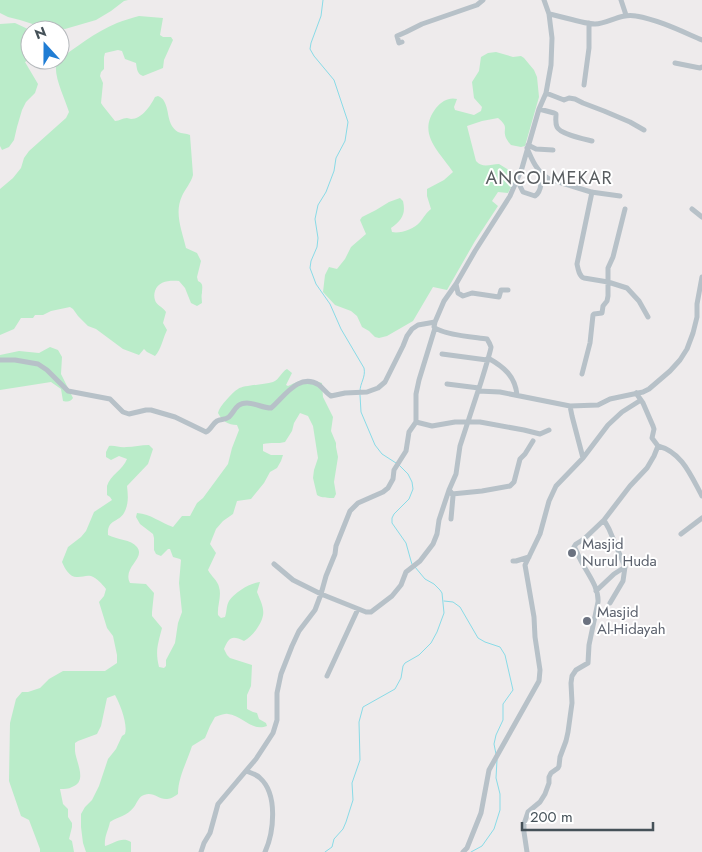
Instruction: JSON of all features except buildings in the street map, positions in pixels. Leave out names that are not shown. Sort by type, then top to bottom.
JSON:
[{"type":"street","points":[[402,42],[399,43],[397,36],[422,24],[476,5],[483,0]]},
{"type":"street","points":[[201,852],[210,833],[218,804],[260,754],[273,733],[277,720],[277,693],[281,674],[299,631],[315,610],[335,554],[336,546],[350,512],[358,503],[383,492],[388,488],[393,479],[394,470],[406,451],[409,432],[416,422],[418,380],[444,302],[510,196],[517,180],[546,93],[551,65],[552,38],[549,14],[544,0]]},
{"type":"street","points":[[621,0],[626,15]]},
{"type":"street","points":[[549,14],[589,23],[600,23],[626,15],[636,16],[664,24],[702,40]]},
{"type":"street","points":[[584,86],[589,48],[589,23]]},
{"type":"street","points":[[675,63],[702,67]]},
{"type":"street","points":[[546,93],[564,100],[569,98],[575,99],[644,130]]},
{"type":"street","points":[[539,110],[556,114],[556,124],[559,130],[577,138],[592,141]]},
{"type":"street","points":[[527,146],[553,150]]},
{"type":"street","points":[[527,146],[538,170],[549,179],[592,192],[620,196]]},
{"type":"street","points":[[517,180],[523,192],[535,196],[541,184],[538,170]]},
{"type":"street","points":[[592,192],[578,256],[577,267],[581,277],[627,288],[639,301],[648,317]]},
{"type":"street","points":[[582,374],[590,343],[593,315],[602,312],[608,296],[608,268],[613,257],[625,209]]},
{"type":"street","points":[[692,209],[702,217]]},
{"type":"street","points":[[447,384],[570,406],[598,405],[610,399],[649,390],[670,371],[687,349],[700,304],[702,276]]},
{"type":"street","points":[[456,284],[458,293],[463,296],[472,293],[498,297],[500,296],[500,290],[508,290]]},
{"type":"street","points":[[0,360],[15,360],[38,364],[68,391],[110,399],[124,413],[131,414],[148,410],[178,419],[204,432],[208,432],[214,423],[228,418],[240,404],[249,403],[271,408],[297,383],[314,383],[331,396],[368,392],[378,388],[385,382],[407,336],[418,325],[435,325],[453,334],[487,339],[491,346],[491,352],[487,359],[460,446],[456,474],[451,492],[439,520],[437,534],[433,544],[416,565],[406,572],[398,590],[371,612],[366,612],[321,594],[293,580],[274,564]]},
{"type":"street","points":[[442,354],[487,359],[503,368],[512,376],[516,385],[517,395]]},
{"type":"street","points":[[636,393],[654,426],[652,438],[658,446],[666,449],[681,460],[702,496]]},
{"type":"street","points":[[463,852],[467,848],[481,813],[489,770],[539,681],[540,670],[534,617],[525,565],[540,534],[549,501],[556,486],[583,458],[608,425],[622,412],[641,400]]},
{"type":"street","points":[[570,406],[583,458]]},
{"type":"street","points":[[416,422],[432,426],[455,422],[480,422],[540,434],[549,430]]},
{"type":"street","points":[[451,492],[482,491],[510,486],[514,482],[520,459],[533,441]]},
{"type":"street","points":[[527,852],[524,824],[528,812],[540,802],[545,794],[551,773],[560,766],[560,754],[566,741],[572,703],[572,676],[576,670],[588,663],[589,645],[599,596],[586,568],[578,556],[578,551],[574,547],[604,520],[630,486],[647,468],[658,446]]},
{"type":"street","points":[[514,482],[521,483]]},
{"type":"street","points":[[451,492],[451,519]]},
{"type":"street","points":[[681,534],[702,518]]},
{"type":"street","points":[[604,520],[625,567],[622,581],[610,603]]},
{"type":"street","points":[[514,561],[529,556]]},
{"type":"street","points":[[596,590],[625,567]]},
{"type":"street","points":[[327,676],[358,608]]},
{"type":"street","points":[[246,771],[260,778],[265,784],[271,801],[273,814],[268,846],[265,852]]},
{"type":"green space","points":[[0,0],[128,0],[96,20],[70,28],[70,20],[20,20],[0,13]]},
{"type":"green space","points":[[139,16],[163,18],[160,35],[171,37],[173,40],[164,60],[163,68],[143,76],[138,73],[136,63],[125,59],[122,51],[105,53],[104,69],[100,76],[103,83],[101,103],[117,121],[125,118],[139,117],[149,107],[155,97],[158,96],[164,101],[174,129],[180,133],[190,135],[193,175],[183,193],[179,215],[186,248],[197,253],[201,261],[197,277],[202,286],[202,303],[197,306],[191,303],[185,288],[179,281],[168,281],[159,285],[155,291],[154,298],[166,312],[163,323],[167,330],[155,356],[144,349],[139,355],[123,349],[96,329],[88,326],[70,307],[51,311],[43,315],[35,315],[33,318],[21,318],[14,329],[0,335],[0,189],[21,168],[24,158],[29,151],[66,118],[69,112],[56,70],[70,70],[70,52],[101,31]]},
{"type":"green space","points":[[15,23],[20,25],[20,70],[30,70],[38,84],[35,93],[26,102],[22,110],[14,140],[9,147],[2,150],[0,146],[0,24]]},
{"type":"green space","points":[[496,52],[513,57],[521,56],[534,70],[537,77],[539,97],[525,146],[511,145],[505,135],[505,126],[498,118],[467,126],[476,161],[481,165],[499,164],[517,175],[508,193],[498,192],[492,201],[498,206],[447,290],[433,287],[413,321],[387,336],[375,337],[362,327],[357,316],[351,311],[335,305],[323,292],[325,275],[329,267],[337,269],[351,247],[366,234],[360,220],[362,217],[400,198],[403,201],[404,210],[398,222],[391,228],[392,232],[403,232],[417,225],[431,209],[427,189],[444,180],[453,172],[432,142],[428,126],[430,117],[438,106],[451,99],[457,99],[454,107],[455,110],[474,115],[481,111],[482,107],[474,98],[472,82],[479,71],[481,57],[488,53]]},
{"type":"green space","points":[[50,347],[58,350],[62,357],[61,374],[73,398],[71,400],[68,402],[63,401],[61,389],[51,382],[0,390],[0,355],[19,351],[39,353]]},
{"type":"green space","points":[[287,369],[292,373],[286,385],[288,386],[305,380],[322,383],[323,397],[333,417],[331,431],[336,443],[338,457],[334,482],[336,494],[334,498],[317,495],[313,478],[318,458],[313,426],[308,416],[300,413],[285,442],[263,444],[263,451],[271,455],[283,455],[281,461],[277,468],[270,472],[251,499],[237,501],[233,514],[216,529],[210,544],[216,553],[208,570],[219,587],[218,615],[221,618],[225,617],[228,603],[235,594],[247,586],[260,582],[257,592],[263,611],[262,620],[246,640],[231,638],[224,649],[230,658],[252,665],[251,686],[247,695],[247,709],[257,713],[259,719],[266,723],[267,726],[257,727],[228,714],[215,717],[205,738],[192,746],[181,776],[178,794],[167,799],[148,794],[142,796],[128,813],[110,822],[105,846],[121,840],[127,840],[131,842],[131,852],[86,852],[83,843],[81,814],[92,800],[108,759],[116,749],[126,730],[123,714],[115,695],[107,698],[101,726],[97,734],[75,743],[80,771],[79,781],[71,788],[60,789],[63,804],[68,809],[68,817],[72,823],[69,839],[72,841],[74,852],[40,852],[29,820],[21,816],[9,781],[10,723],[16,699],[22,692],[40,688],[49,679],[63,671],[105,671],[117,663],[113,636],[107,628],[99,602],[104,596],[106,589],[91,576],[75,577],[70,575],[62,562],[68,547],[86,531],[94,512],[112,500],[107,495],[107,486],[127,459],[119,456],[111,460],[106,457],[109,446],[149,445],[153,449],[148,464],[127,486],[128,499],[126,510],[122,516],[109,526],[108,535],[131,542],[139,551],[139,555],[128,577],[130,583],[146,584],[154,593],[152,616],[162,628],[157,656],[159,667],[164,668],[175,643],[182,612],[179,583],[181,560],[173,557],[170,549],[161,556],[156,554],[153,534],[140,524],[136,517],[137,513],[147,515],[173,527],[182,516],[190,516],[197,503],[203,498],[228,464],[239,430],[237,425],[228,423],[221,418],[218,413],[221,406],[237,390],[273,382]]},
{"type":"waterway","points":[[323,0],[321,16],[310,49],[334,80],[348,122],[345,141],[336,158],[334,171],[326,192],[318,205],[315,219],[318,238],[317,247],[310,268],[316,284],[330,304],[341,329],[364,368],[360,391]]},
{"type":"waterway","points":[[360,395],[361,412],[375,445],[382,454],[396,463]]},
{"type":"waterway","points":[[399,465],[408,474],[413,489],[409,499],[394,514],[392,523],[406,543],[412,564]]},
{"type":"waterway","points":[[325,852],[332,847],[334,839],[343,829],[353,800],[352,783],[360,760],[359,722],[363,707],[395,689],[401,678],[403,666],[419,655],[431,643],[444,613],[442,593],[434,584],[425,579],[415,567]]},
{"type":"waterway","points":[[444,601],[453,602],[460,607],[478,638],[500,647],[505,655],[513,690],[503,704],[503,720],[494,744],[496,754]]},
{"type":"waterway","points":[[471,852],[482,846],[494,829],[500,810],[500,794],[496,778],[497,760]]},
{"type":"place","name":"Masjid Nurul Huda","points":[[572,553]]},
{"type":"place","name":"Masjid Al-Hidayah","points":[[587,621]]},
{"type":"district","name":"ANCOLMEKAR","points":[[549,178]]}]
